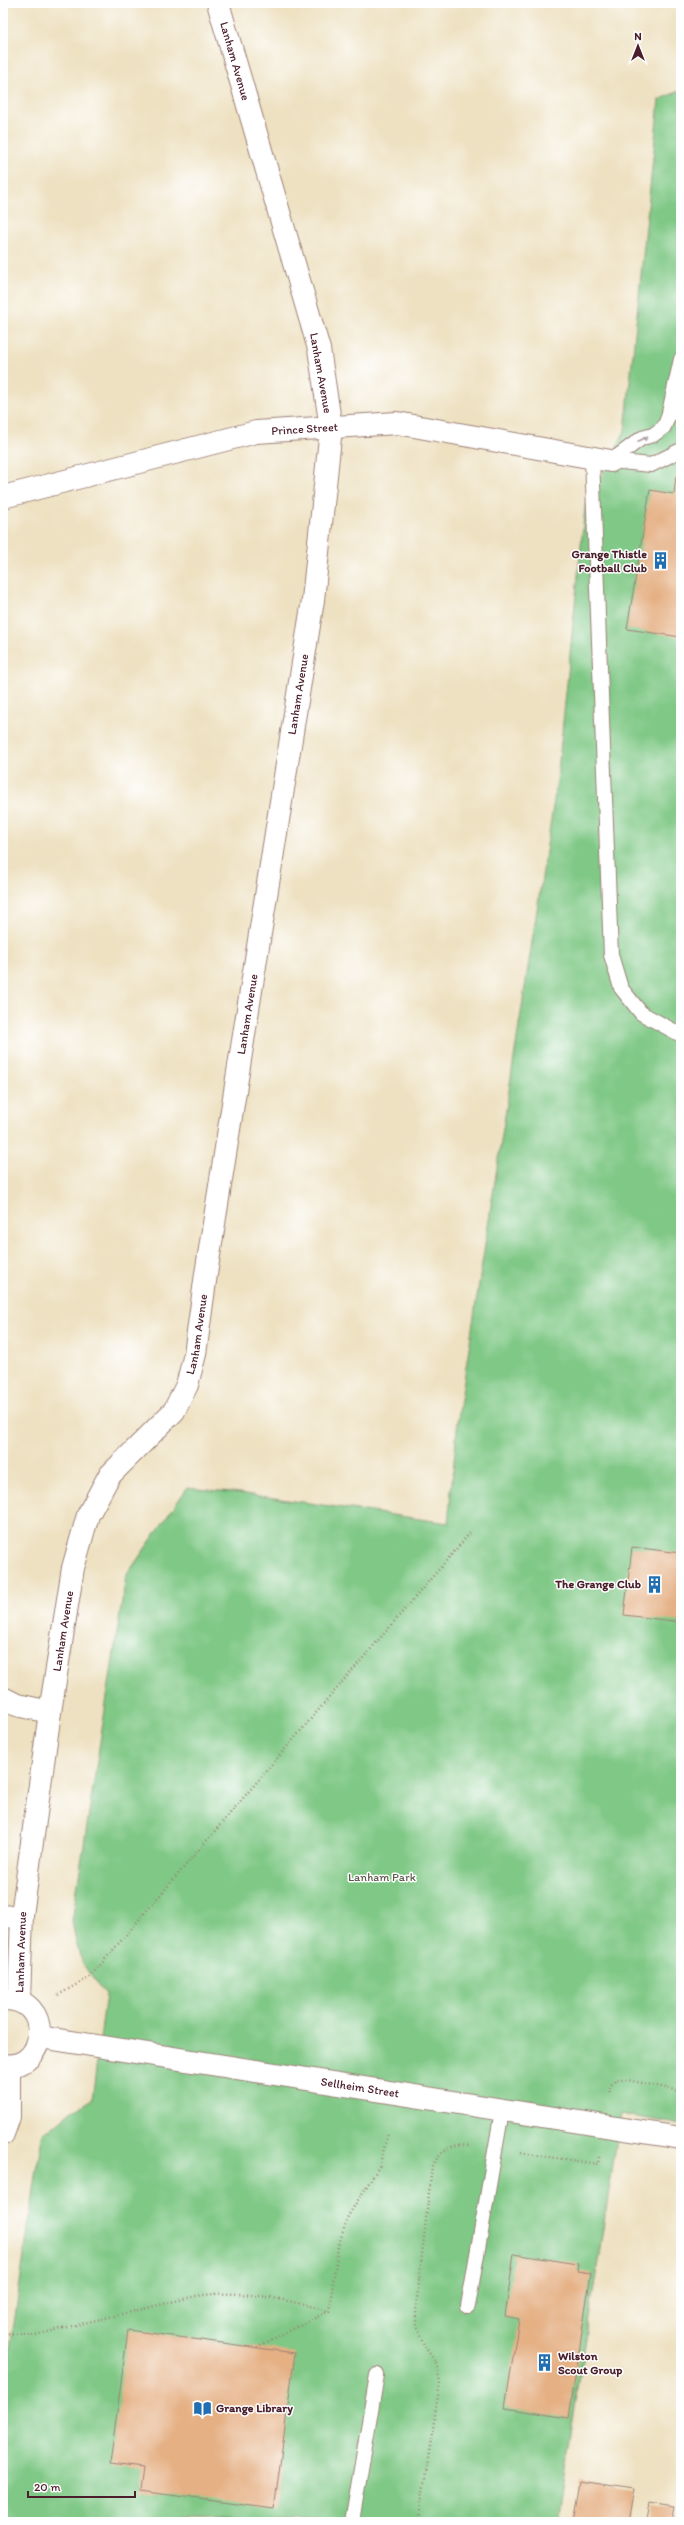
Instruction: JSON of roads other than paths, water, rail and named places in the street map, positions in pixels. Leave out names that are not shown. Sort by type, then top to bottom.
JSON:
[{"type":"street","name":"Lanham Avenue","points":[[18,2003],[12,1916],[50,1712],[73,1568],[88,1516],[109,1476],[174,1411],[187,1385],[195,1354],[206,1274],[313,600],[331,428],[319,349],[218,3]]},
{"type":"street","name":"Prince Street","points":[[3,497],[244,435],[397,423],[602,459]]},
{"type":"street","points":[[3,1698],[18,1705],[50,1712]]},
{"type":"street","points":[[3,2134],[9,2116],[6,2065],[29,2057],[36,2048],[40,2037],[38,2022],[18,2003]]},
{"type":"street","name":"Sellheim Street","points":[[40,2037],[681,2138]]},
{"type":"lane","points":[[602,459],[642,438],[652,435],[664,427],[668,417],[681,359]]},
{"type":"lane","points":[[602,459],[651,465],[681,450]]},
{"type":"lane","points":[[602,459],[611,955],[621,988],[641,1013],[681,1036]]},
{"type":"lane","points":[[468,2306],[502,2111]]},
{"type":"lane","points":[[352,2522],[377,2375]]},
{"type":"place","name":"Grange Thistle Football Club","points":[[660,561]]},
{"type":"place","name":"The Grange Club","points":[[654,1584]]},
{"type":"place","name":"Wilston Scout Group","points":[[545,2363]]},
{"type":"place","name":"Grange Library","points":[[203,2408]]},
{"type":"park label","name":"Lanham Park","points":[[382,1877]]}]
